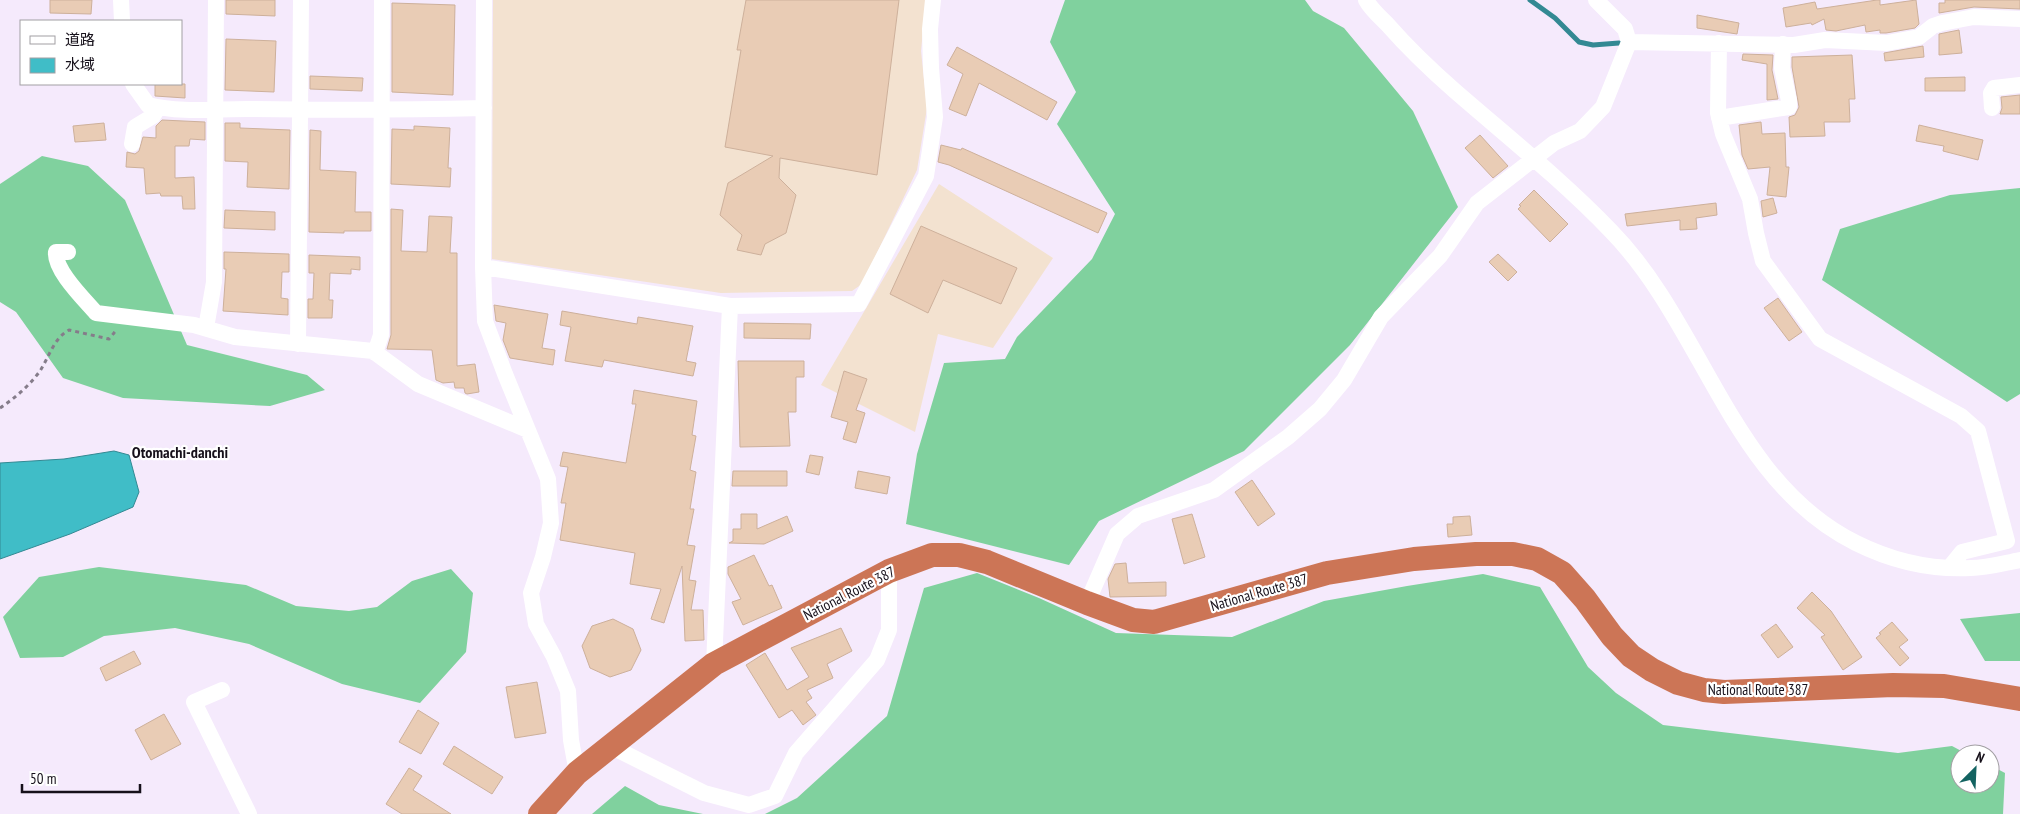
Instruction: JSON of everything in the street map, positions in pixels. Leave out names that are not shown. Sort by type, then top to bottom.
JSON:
[{"type":"highway","name":"National Route 387","points":[[540,814],[577,773],[714,664],[889,571],[932,555],[959,554],[987,562],[1133,620],[1154,622],[1327,573],[1414,559],[1476,554],[1513,554],[1537,559],[1562,573],[1585,599],[1612,636],[1632,656],[1652,670],[1678,682],[1704,690],[1724,692],[1893,685],[1944,686],[2020,699]]},
{"type":"street","points":[[121,0],[122,20]]},
{"type":"street","points":[[206,328],[214,282],[216,0]]},
{"type":"street","points":[[298,344],[301,0]]},
{"type":"street","points":[[375,353],[381,335],[382,0]]},
{"type":"street","points":[[484,0],[483,267],[485,321],[548,478],[551,523],[543,557],[531,593],[536,624],[554,657],[568,691],[571,740],[577,773]]},
{"type":"street","points":[[483,267],[730,306],[859,304],[926,176],[935,117],[930,58],[933,0]]},
{"type":"street","points":[[1366,0],[1428,67],[1533,158],[1612,232],[1643,269],[1671,311],[1753,450],[1773,476],[1808,513],[1840,535],[1878,554],[1914,565],[1972,568],[2020,560]]},
{"type":"street","points":[[1087,603],[1117,534],[1138,516],[1214,490],[1288,437],[1320,409],[1344,380],[1381,317],[1440,256],[1476,203],[1554,143],[1580,131],[1603,107],[1629,42],[1625,29],[1596,0]]},
{"type":"street","points":[[1629,42],[1783,44],[1825,40],[1887,44],[1919,37],[1933,26],[1942,23],[1974,17],[2020,18]]},
{"type":"street","points":[[1719,43],[1719,118],[1723,134],[1750,199],[1763,261],[1820,339],[1960,416],[1978,430],[2007,541],[1962,552],[1950,568]]},
{"type":"street","points":[[1719,118],[1789,107],[1782,68],[1783,44]]},
{"type":"street","points":[[134,85],[148,105],[167,110],[382,111],[484,108]]},
{"type":"street","points":[[1992,108],[1991,93],[1994,88],[2020,85]]},
{"type":"street","points":[[132,144],[135,127],[153,116],[158,108]]},
{"type":"street","points":[[68,252],[56,252],[55,258],[64,274],[96,313],[194,325],[235,337],[375,353],[418,384],[528,430]]},
{"type":"street","points":[[714,664],[730,306]]},
{"type":"street","points":[[610,746],[704,793],[749,805],[775,796],[796,753],[877,660],[889,630],[889,571]]},
{"type":"street","points":[[222,690],[194,702],[249,814]]},
{"type":"path","points":[[0,408],[25,388],[40,370],[61,334],[69,330],[109,338],[114,333],[101,325],[96,313]]},
{"type":"shaded area","points":[[493,0],[926,0],[921,51],[927,108],[917,170],[862,284],[852,291],[721,293],[492,259]]},
{"type":"shaded area","points":[[939,184],[1053,258],[993,348],[938,334],[915,432],[821,385]]},
{"type":"green space","points":[[1065,0],[1305,0],[1313,11],[1344,28],[1413,111],[1458,207],[1350,345],[1244,451],[1099,521],[1069,565],[906,524],[917,454],[944,363],[1005,359],[1017,337],[1092,259],[1115,214],[1057,124],[1076,92],[1050,42]]},
{"type":"green space","points":[[42,156],[88,166],[125,200],[187,345],[307,375],[325,390],[270,406],[123,398],[63,378],[16,312],[0,302],[0,184]]},
{"type":"green space","points":[[2020,188],[2020,394],[2007,402],[1822,280],[1840,229],[1950,195]]},
{"type":"green space","points":[[99,567],[246,585],[296,606],[349,611],[377,607],[412,581],[451,569],[473,593],[466,652],[420,703],[342,684],[249,644],[175,628],[104,636],[63,657],[20,658],[3,617],[39,577]]},
{"type":"green space","points":[[977,573],[1039,598],[1116,633],[1232,637],[1324,601],[1483,574],[1540,587],[1588,667],[1616,693],[1663,725],[1898,753],[1950,746],[1950,794],[2000,794],[2000,770],[2005,773],[2003,814],[765,814],[797,798],[887,716],[924,588]]},
{"type":"green space","points":[[2020,613],[2020,661],[1985,661],[1960,619]]},
{"type":"green space","points":[[625,786],[659,805],[703,814],[592,814]]},
{"type":"water","points":[[114,451],[129,455],[139,492],[133,507],[70,534],[0,559],[0,463],[64,459]]},
{"type":"building","points":[[50,0],[92,0],[91,14],[50,13]]},
{"type":"building","points":[[226,0],[275,0],[275,16],[226,14]]},
{"type":"building","points":[[746,0],[899,0],[877,175],[780,158],[779,178],[796,195],[786,233],[765,244],[761,255],[737,250],[742,235],[720,215],[728,183],[773,156],[725,147],[741,50],[737,50]]},
{"type":"building","points":[[1880,0],[1880,5],[1916,0],[1919,24],[1915,28],[1886,33],[1880,33],[1880,30],[1866,32],[1865,25],[1836,31],[1826,30],[1824,19],[1812,25],[1811,23],[1786,27],[1783,8],[1815,2],[1817,9]]},
{"type":"building","points":[[1945,0],[2020,0],[2020,9],[1974,7],[1939,13],[1939,3],[1945,3]]},
{"type":"building","points":[[392,3],[455,5],[453,95],[392,92]]},
{"type":"building","points":[[1697,15],[1739,23],[1737,34],[1697,28]]},
{"type":"building","points":[[1959,30],[1962,53],[1939,55],[1939,34]]},
{"type":"building","points":[[226,39],[276,41],[274,92],[225,90]]},
{"type":"building","points":[[1923,46],[1924,57],[1885,61],[1884,53]]},
{"type":"building","points":[[957,47],[1057,102],[1047,120],[979,83],[966,116],[949,109],[963,74],[947,65]]},
{"type":"building","points":[[1743,54],[1773,55],[1772,70],[1778,99],[1767,100],[1767,64],[1742,60]]},
{"type":"building","points":[[1852,55],[1855,99],[1849,99],[1850,122],[1824,122],[1825,136],[1790,137],[1789,117],[1795,115],[1799,107],[1792,57]]},
{"type":"building","points":[[310,76],[363,78],[362,91],[310,89]]},
{"type":"building","points":[[1965,77],[1965,91],[1925,91],[1925,78]]},
{"type":"building","points":[[185,84],[185,98],[155,96],[155,85]]},
{"type":"building","points":[[2020,95],[2020,114],[2000,114],[2002,108],[2001,97]]},
{"type":"building","points":[[162,120],[205,122],[205,140],[190,139],[189,146],[175,146],[175,178],[194,177],[195,209],[183,209],[182,196],[161,196],[160,193],[146,194],[144,168],[126,167],[127,152],[135,154],[139,151],[143,137],[156,138],[156,126]]},
{"type":"building","points":[[1761,122],[1762,134],[1785,133],[1786,167],[1789,167],[1786,197],[1767,195],[1770,167],[1748,169],[1742,155],[1739,125]]},
{"type":"building","points":[[104,123],[106,140],[75,142],[73,126]]},
{"type":"building","points":[[225,123],[240,123],[240,128],[290,130],[289,189],[247,187],[248,162],[225,161]]},
{"type":"building","points":[[1919,125],[1983,140],[1978,160],[1943,151],[1944,146],[1916,141]]},
{"type":"building","points":[[414,126],[450,128],[448,168],[451,168],[450,187],[391,184],[392,129],[414,130]]},
{"type":"building","points":[[310,130],[321,131],[320,170],[356,172],[355,212],[371,212],[371,231],[344,231],[344,233],[309,232]]},
{"type":"building","points":[[1480,135],[1508,166],[1493,178],[1465,148]]},
{"type":"building","points":[[941,145],[961,150],[962,148],[1107,213],[1098,233],[949,165],[938,162]]},
{"type":"building","points":[[1534,190],[1568,224],[1550,242],[1518,209],[1521,206],[1519,205]]},
{"type":"building","points":[[1773,198],[1777,213],[1763,217],[1761,201]]},
{"type":"building","points":[[1716,203],[1717,215],[1696,218],[1697,229],[1680,230],[1680,220],[1627,226],[1625,214]]},
{"type":"building","points":[[391,209],[403,210],[401,251],[427,252],[429,216],[452,217],[450,253],[457,253],[457,366],[475,364],[479,392],[467,394],[464,388],[455,388],[454,382],[443,383],[436,380],[432,350],[387,349],[391,335]]},
{"type":"building","points":[[225,210],[275,212],[275,230],[224,228]]},
{"type":"building","points":[[921,226],[1017,268],[1001,304],[943,280],[928,313],[890,294]]},
{"type":"building","points":[[224,252],[289,254],[289,272],[282,272],[281,298],[288,299],[288,315],[223,311],[226,269],[224,269]]},
{"type":"building","points":[[1498,254],[1517,272],[1508,281],[1489,262]]},
{"type":"building","points":[[309,255],[360,257],[360,270],[351,269],[351,274],[330,273],[329,300],[333,300],[332,318],[308,318],[308,299],[313,299],[314,273],[309,273]]},
{"type":"building","points":[[1778,298],[1802,332],[1789,341],[1764,308]]},
{"type":"building","points":[[494,305],[548,314],[542,348],[555,350],[553,365],[510,358],[503,340],[506,323],[496,321]]},
{"type":"building","points":[[562,311],[637,324],[638,317],[693,326],[686,361],[696,363],[693,376],[604,360],[602,367],[565,361],[571,327],[560,325]]},
{"type":"building","points":[[744,323],[811,324],[810,339],[744,338]]},
{"type":"building","points":[[738,361],[804,361],[804,377],[796,377],[796,412],[788,412],[790,446],[740,447]]},
{"type":"building","points":[[844,371],[867,379],[856,410],[865,413],[856,443],[843,439],[848,422],[831,417]]},
{"type":"building","points":[[634,390],[697,401],[692,435],[696,436],[690,470],[696,472],[690,509],[694,509],[687,545],[695,546],[689,580],[696,581],[691,610],[703,610],[704,640],[685,641],[682,566],[664,623],[651,619],[661,589],[630,584],[635,553],[560,540],[566,503],[561,503],[568,467],[560,466],[563,452],[626,463],[636,404],[632,404]]},
{"type":"building","points":[[810,455],[823,457],[819,475],[806,472]]},
{"type":"building","points":[[733,471],[787,471],[787,486],[732,486]]},
{"type":"building","points":[[858,471],[890,477],[887,494],[855,488]]},
{"type":"building","points":[[1252,480],[1275,514],[1258,526],[1235,492]]},
{"type":"building","points":[[741,514],[757,514],[757,529],[787,516],[793,531],[764,544],[729,543],[733,541],[733,529],[741,529]]},
{"type":"building","points":[[1192,514],[1205,557],[1184,564],[1172,519]]},
{"type":"building","points":[[1470,516],[1472,535],[1448,537],[1447,524],[1453,524],[1453,517]]},
{"type":"building","points":[[754,555],[769,586],[772,585],[782,608],[743,625],[732,602],[741,599],[728,574],[728,567]]},
{"type":"building","points":[[1126,563],[1128,583],[1166,582],[1166,596],[1110,597],[1108,579],[1115,564]]},
{"type":"building","points":[[1812,592],[1831,611],[1862,657],[1843,670],[1821,637],[1825,635],[1797,608]]},
{"type":"building","points":[[613,619],[633,629],[641,650],[631,670],[610,677],[590,668],[582,646],[592,626]]},
{"type":"building","points":[[1892,622],[1908,640],[1899,647],[1909,658],[1900,666],[1876,638]]},
{"type":"building","points":[[1776,624],[1793,647],[1778,658],[1761,635]]},
{"type":"building","points":[[841,628],[852,651],[827,664],[833,678],[807,690],[812,698],[806,702],[816,715],[803,725],[792,710],[779,718],[746,665],[765,653],[787,690],[809,677],[791,648]]},
{"type":"building","points":[[134,651],[141,664],[106,681],[100,668]]},
{"type":"building","points":[[537,682],[546,733],[515,738],[506,687]]},
{"type":"building","points":[[418,710],[439,723],[421,754],[399,742]]},
{"type":"building","points":[[164,714],[181,744],[151,760],[135,730]]},
{"type":"building","points":[[454,746],[503,777],[492,794],[443,764]]},
{"type":"building","points":[[409,768],[422,776],[413,790],[451,814],[402,814],[386,804]]},
{"type":"waterway","points":[[1530,0],[1555,18],[1579,42],[1593,45],[1619,43]]},
{"type":"district","name":"Otomachi-danchi","points":[[180,452]]}]
